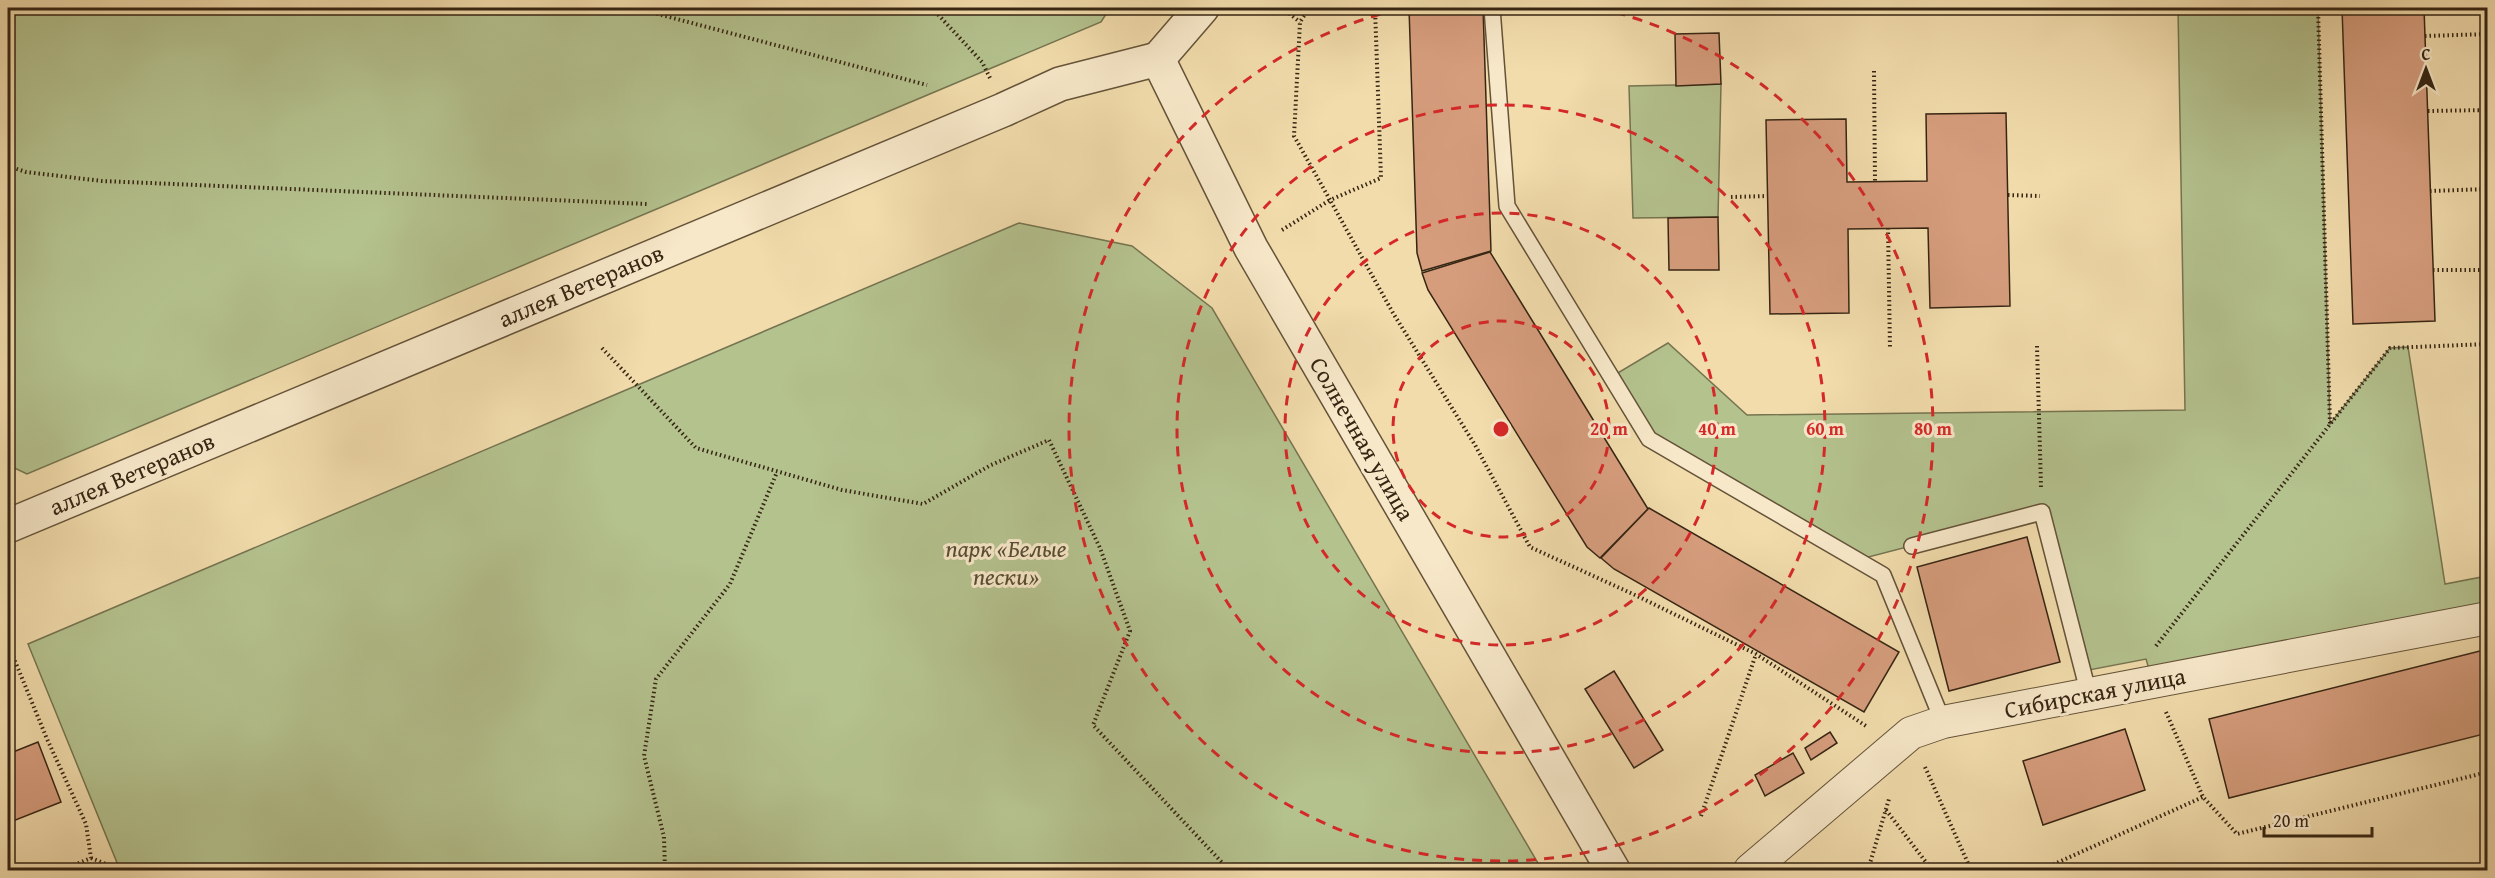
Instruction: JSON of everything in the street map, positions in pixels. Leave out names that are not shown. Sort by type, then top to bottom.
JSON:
[{"type":"street","points":[[1158,58],[1202,8]]},
{"type":"street","name":"аллея Ветеранов","points":[[8,526],[1060,84],[1158,58]]},
{"type":"street","name":"Солнечная улица","points":[[1158,58],[1251,248],[1613,870]]},
{"type":"street","name":"Сибирская улица","points":[[1750,870],[1911,733],[1943,722],[2487,618]]},
{"type":"lane","points":[[1492,8],[1507,206],[1649,439],[1883,575],[1943,722]]},
{"type":"lane","points":[[1912,546],[2042,512],[2089,695]]},
{"type":"path","points":[[634,8],[927,85]]},
{"type":"path","points":[[932,8],[982,62],[991,81]]},
{"type":"path","points":[[1282,8],[1300,22]]},
{"type":"path","points":[[1309,8],[1300,22],[1294,135],[1393,313],[1474,445],[1530,548],[1635,595],[1756,654],[1834,704],[1864,727],[1872,723]]},
{"type":"path","points":[[1282,230],[1330,200],[1381,178],[1375,8]]},
{"type":"path","points":[[2318,8],[2330,425]]},
{"type":"path","points":[[2425,36],[2487,34]]},
{"type":"path","points":[[1874,70],[1875,182]]},
{"type":"path","points":[[2428,111],[2487,110]]},
{"type":"path","points":[[8,166],[26,172],[102,181],[647,204]]},
{"type":"path","points":[[2430,191],[2487,189]]},
{"type":"path","points":[[2007,195],[2040,196]]},
{"type":"path","points":[[1731,197],[1768,196]]},
{"type":"path","points":[[1888,228],[1890,349]]},
{"type":"path","points":[[2433,270],[2487,270]]},
{"type":"path","points":[[2154,649],[2390,348],[2487,344]]},
{"type":"path","points":[[2037,346],[2042,512]]},
{"type":"path","points":[[602,348],[696,448],[842,490],[922,504],[991,465],[1049,440],[1101,548],[1130,631],[1093,725],[1229,870]]},
{"type":"path","points":[[665,870],[664,837],[644,756],[656,679],[730,584],[777,472]]},
{"type":"path","points":[[8,644],[47,739],[86,824],[91,858]]},
{"type":"path","points":[[1701,816],[1756,654]]},
{"type":"path","points":[[2153,683],[2203,797],[2237,834],[2487,772]]},
{"type":"path","points":[[1911,733],[1943,813],[1971,870]]},
{"type":"path","points":[[2041,870],[2203,797]]},
{"type":"path","points":[[1868,870],[1889,798]]},
{"type":"path","points":[[1886,809],[1932,870]]},
{"type":"path","points":[[62,870],[91,858],[121,870]]},
{"type":"green space","points":[[8,8],[1110,8],[1101,22],[27,474],[8,465]]},
{"type":"green space","points":[[2178,8],[2318,8],[2330,424],[2390,348],[2408,347],[2445,584],[2487,576],[2487,618],[2153,683],[2146,659],[2084,671],[2042,512],[1857,560],[1649,439],[1611,377],[1668,343],[1747,415],[2185,410]]},
{"type":"green space","points":[[1721,84],[1718,217],[1633,218],[1629,86]]},
{"type":"green space","name":"парк «Белые пески»","points":[[1019,223],[1132,246],[1212,308],[1542,870],[120,870],[28,644]]},
{"type":"building","points":[[1409,8],[1483,8],[1491,251],[1422,271],[1417,253]]},
{"type":"building","points":[[2342,8],[2424,8],[2435,321],[2353,324]]},
{"type":"building","points":[[1719,33],[1721,84],[1676,86],[1675,34]]},
{"type":"building","points":[[2006,113],[2010,306],[1930,308],[1928,228],[1848,229],[1849,313],[1770,314],[1766,120],[1846,119],[1847,182],[1927,181],[1926,114]]},
{"type":"building","points":[[1718,217],[1719,270],[1669,270],[1668,218]]},
{"type":"building","points":[[1490,252],[1648,509],[1600,558],[1587,547],[1428,290],[1422,273]]},
{"type":"building","points":[[1649,508],[1899,652],[1864,712],[1614,569],[1601,558]]},
{"type":"building","points":[[2027,537],[2060,662],[1949,691],[1917,567]]},
{"type":"building","points":[[2488,649],[2488,733],[2229,798],[2209,719]]},
{"type":"building","points":[[1614,671],[1663,750],[1634,768],[1585,689]]},
{"type":"building","points":[[2125,729],[2145,790],[2043,825],[2023,761]]},
{"type":"building","points":[[1830,732],[1837,743],[1811,760],[1805,748]]},
{"type":"building","points":[[38,742],[61,802],[8,823],[8,754]]},
{"type":"building","points":[[1793,753],[1804,773],[1765,796],[1755,775]]}]
